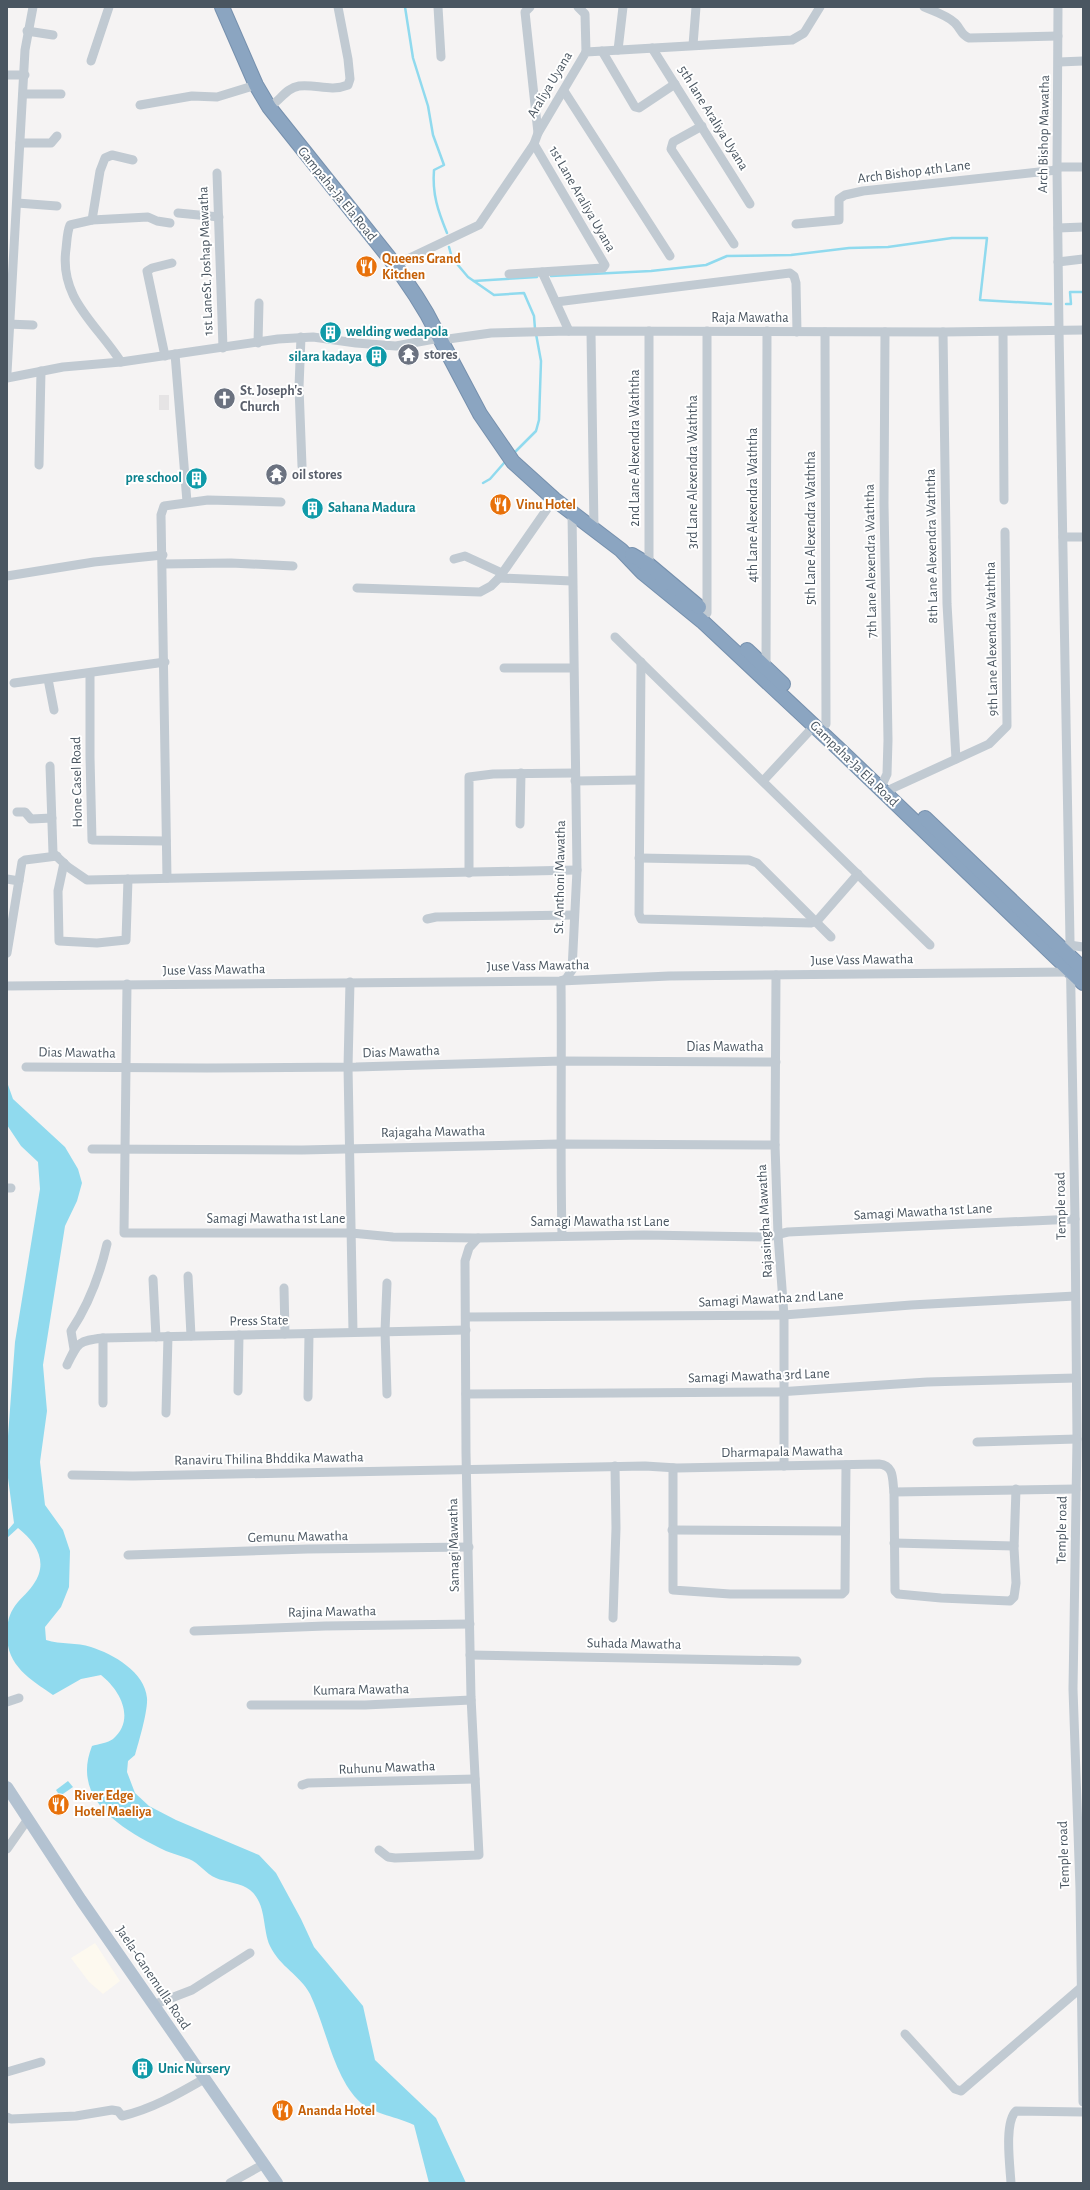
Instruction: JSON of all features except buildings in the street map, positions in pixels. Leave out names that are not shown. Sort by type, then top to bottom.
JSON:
[{"type":"highway","name":"Gampaha-Ja Ela Road","points":[[222,7],[256,85],[269,106],[395,265],[427,314],[492,433],[513,462],[554,499],[621,550],[642,572],[764,673],[1077,971]]},
{"type":"highway","name":"Gampaha-Ja Ela Road","points":[[621,550],[649,564],[707,613],[764,673]]},
{"type":"highway","name":"Gampaha-Ja Ela Road","points":[[886,788],[1070,952],[1083,983]]},
{"type":"main road","name":"Jaela-Ganemulla Road","points":[[7,1787],[153,2005],[277,2183]]},
{"type":"street","points":[[7,373],[11,253],[17,203],[25,75],[25,50],[27,31],[33,7]]},
{"type":"street","points":[[91,61],[109,7]]},
{"type":"street","points":[[269,106],[276,103],[290,89],[300,86],[337,89],[348,85],[350,80],[348,59],[338,7]]},
{"type":"street","points":[[438,7],[441,57]]},
{"type":"street","name":"1st Lane Araliya Uyana","points":[[530,7],[525,12],[538,133]]},
{"type":"street","points":[[578,7],[584,14],[586,52]]},
{"type":"street","points":[[618,50],[623,7]]},
{"type":"street","points":[[693,45],[696,7]]},
{"type":"street","name":"Araliya Uyana","points":[[395,265],[479,225],[534,144],[538,133],[586,52],[792,40],[804,33],[820,7]]},
{"type":"street","points":[[924,7],[948,18],[955,23],[962,35],[970,38],[1058,36]]},
{"type":"street","name":"Arch Bishop Mawatha","points":[[1058,7],[1058,262],[1070,952]]},
{"type":"street","points":[[27,31],[53,35]]},
{"type":"street","name":"5th lane Araliya Uyana","points":[[652,48],[750,204]]},
{"type":"street","points":[[602,51],[636,107],[639,108],[675,84]]},
{"type":"street","points":[[1059,62],[1083,61]]},
{"type":"street","points":[[7,75],[25,75]]},
{"type":"street","points":[[140,104],[192,96],[217,97],[256,85]]},
{"type":"street","points":[[564,91],[670,256]]},
{"type":"street","points":[[23,94],[61,94]]},
{"type":"street","points":[[702,126],[673,142],[671,149],[734,244]]},
{"type":"street","points":[[20,143],[54,143]]},
{"type":"street","name":"1st Lane Araliya Uyana","points":[[509,274],[603,268],[605,265],[534,144]]},
{"type":"street","points":[[92,220],[100,171],[105,158],[112,155],[134,160]]},
{"type":"street","points":[[1057,169],[1083,167]]},
{"type":"street","name":"Arch Bishop 4th Lane","points":[[796,224],[839,220],[839,199],[844,195],[863,191],[1057,169]]},
{"type":"street","name":"1st LaneSt. Joshap Mawatha","points":[[217,174],[223,348]]},
{"type":"street","points":[[17,203],[57,206]]},
{"type":"street","points":[[178,213],[219,217]]},
{"type":"street","points":[[121,362],[87,320],[76,302],[68,284],[65,267],[70,225],[92,220],[148,217],[157,221],[170,223]]},
{"type":"street","points":[[1058,228],[1083,227]]},
{"type":"street","points":[[1058,262],[1083,259]]},
{"type":"street","points":[[165,356],[147,271],[152,268],[172,263]]},
{"type":"street","points":[[542,272],[569,331]]},
{"type":"street","points":[[556,302],[790,273],[794,276],[796,283],[797,332]]},
{"type":"street","points":[[258,343],[259,303]]},
{"type":"street","points":[[9,325],[33,326]]},
{"type":"street","name":"Raja Mawatha","points":[[7,378],[41,371],[121,362],[301,337],[396,346],[491,333],[569,331],[1003,332],[1083,330]]},
{"type":"street","name":"2nd Lane Alexendra Waththa","points":[[649,331],[649,564]]},
{"type":"street","name":"3rd Lane Alexendra Waththa","points":[[707,331],[707,613]]},
{"type":"street","name":"4th Lane Alexendra Waththa","points":[[764,673],[767,331]]},
{"type":"street","points":[[591,332],[594,529]]},
{"type":"street","name":"5th Lane Alexendra Waththa","points":[[820,725],[825,332]]},
{"type":"street","name":"7th Lane Alexendra Waththa","points":[[884,332],[884,534],[888,740],[886,788]]},
{"type":"street","name":"8th Lane Alexendra Waththa","points":[[943,332],[946,604],[956,759]]},
{"type":"street","points":[[1003,332],[1004,500]]},
{"type":"street","points":[[301,337],[299,387],[302,466]]},
{"type":"street","points":[[175,354],[187,502]]},
{"type":"street","points":[[39,465],[41,371]]},
{"type":"street","points":[[357,588],[480,592],[491,586],[501,575],[554,499]]},
{"type":"street","points":[[167,878],[163,559],[161,515],[164,506],[187,502],[281,502]]},
{"type":"street","name":"St. Anthoni Mawatha","points":[[560,981],[566,979],[572,970],[577,870],[572,513]]},
{"type":"street","name":"9th Lane Alexendra Waththa","points":[[886,788],[989,744],[1007,726],[1005,532]]},
{"type":"street","points":[[1063,538],[1083,537]]},
{"type":"street","points":[[454,559],[465,556],[501,575],[572,581]]},
{"type":"street","points":[[7,576],[94,562],[163,559],[293,566]]},
{"type":"street","points":[[615,637],[930,945]]},
{"type":"street","points":[[14,683],[90,674],[164,662]]},
{"type":"street","points":[[641,662],[638,780],[639,914],[641,919],[811,923],[817,921],[858,874]]},
{"type":"street","points":[[504,668],[573,668]]},
{"type":"street","name":"Hone Casel Road","points":[[90,674],[92,840],[166,842]]},
{"type":"street","points":[[48,679],[54,710]]},
{"type":"street","points":[[763,781],[820,725]]},
{"type":"street","points":[[50,766],[53,853],[87,880],[577,870]]},
{"type":"street","points":[[469,873],[469,777],[521,773],[638,780]]},
{"type":"street","points":[[520,824],[521,773]]},
{"type":"street","points":[[17,812],[25,812],[31,819],[52,818]]},
{"type":"street","points":[[7,953],[22,862],[24,860],[57,856]]},
{"type":"street","points":[[639,858],[757,863],[817,921],[831,937]]},
{"type":"street","points":[[64,863],[58,891],[59,941],[97,942],[126,940],[128,879]]},
{"type":"street","points":[[7,879],[19,881]]},
{"type":"street","points":[[427,919],[436,917],[574,915]]},
{"type":"street","points":[[1070,952],[1083,947]]},
{"type":"street","name":"Juse Vass Mawatha","points":[[7,986],[560,981],[669,976],[1077,971]]},
{"type":"street","name":"Temple road","points":[[1077,971],[1075,1219],[1077,1439],[1073,1689],[1082,1987],[1083,2102]]},
{"type":"street","name":"Rajasingha Mawatha","points":[[776,975],[775,1145],[778,1235],[784,1315],[784,1466]]},
{"type":"street","points":[[560,981],[562,1061],[559,1144],[562,1236]]},
{"type":"street","points":[[350,982],[348,1066],[351,1148],[353,1332]]},
{"type":"street","points":[[126,1149],[127,984]]},
{"type":"street","name":"Dias Mawatha","points":[[26,1066],[126,1068],[348,1066],[562,1061],[776,1062]]},
{"type":"street","name":"Rajagaha Mawatha","points":[[92,1149],[302,1150],[559,1144],[775,1145]]},
{"type":"street","name":"Samagi Mawatha 1st Lane","points":[[126,1149],[124,1233],[351,1233],[393,1237],[478,1238],[778,1235],[788,1232],[1075,1219]]},
{"type":"street","name":"Samagi Mawatha","points":[[378,1850],[388,1857],[395,1858],[479,1855],[471,1700],[469,1547],[466,1470],[466,1261],[469,1248],[478,1238]]},
{"type":"street","points":[[67,1365],[74,1349],[71,1331],[79,1318],[101,1271],[107,1244]]},
{"type":"street","points":[[188,1276],[191,1336]]},
{"type":"street","points":[[154,1279],[156,1337]]},
{"type":"street","points":[[386,1283],[385,1331],[387,1394]]},
{"type":"street","points":[[284,1288],[285,1334]]},
{"type":"street","name":"Samagi Mawatha 2nd Lane","points":[[467,1317],[784,1315],[911,1304],[1075,1296]]},
{"type":"street","name":"Press State","points":[[74,1349],[83,1340],[103,1338],[466,1330]]},
{"type":"street","points":[[308,1397],[309,1334]]},
{"type":"street","points":[[238,1391],[239,1335]]},
{"type":"street","points":[[166,1413],[168,1336]]},
{"type":"street","points":[[103,1338],[103,1403]]},
{"type":"street","name":"Samagi Mawatha 3rd Lane","points":[[466,1394],[785,1392],[846,1386],[927,1382],[1076,1378]]},
{"type":"street","points":[[978,1442],[1077,1439]]},
{"type":"street","name":"Dharmapala Mawatha","points":[[466,1470],[614,1466],[673,1468],[887,1465],[892,1474],[894,1492]]},
{"type":"street","points":[[612,1618],[616,1535],[614,1466]]},
{"type":"street","points":[[673,1468],[673,1590],[730,1594],[842,1594],[845,1591],[846,1466]]},
{"type":"street","name":"Ranaviru Thilina Bhddika Mawatha","points":[[72,1475],[133,1476],[347,1470],[466,1470]]},
{"type":"street","points":[[1016,1489],[1014,1546],[1016,1583],[1014,1597],[1010,1601],[898,1594],[895,1592],[894,1492],[1016,1489],[1076,1489]]},
{"type":"street","points":[[672,1530],[845,1531]]},
{"type":"street","points":[[894,1543],[1014,1546]]},
{"type":"street","name":"Gemunu Mawatha","points":[[128,1555],[307,1549],[469,1547]]},
{"type":"street","name":"Rajina Mawatha","points":[[194,1631],[325,1626],[470,1624]]},
{"type":"street","name":"Suhada Mawatha","points":[[470,1655],[797,1661]]},
{"type":"street","points":[[7,1702],[19,1698]]},
{"type":"street","name":"Kumara Mawatha","points":[[251,1706],[358,1705],[471,1700]]},
{"type":"street","name":"Ruhunu Mawatha","points":[[302,1785],[308,1783],[475,1779]]},
{"type":"street","points":[[7,1849],[28,1819]]},
{"type":"street","points":[[153,2005],[192,1990],[250,1954]]},
{"type":"street","points":[[905,2034],[954,2089],[961,2091],[1072,1994],[1082,1987]]},
{"type":"street","points":[[7,2072],[41,2062]]},
{"type":"street","points":[[7,2117],[11,2119],[76,2116],[112,2110],[118,2111],[122,2116],[135,2113],[178,2095],[204,2079]]},
{"type":"street","points":[[1011,2183],[1009,2126],[1012,2115],[1016,2111],[1083,2112]]},
{"type":"street","points":[[230,2183],[264,2164]]},
{"type":"shaded area","points":[[159,395],[169,395],[169,410],[159,410]]},
{"type":"shaded area","points":[[95,1943],[120,1981],[103,1994],[89,1982],[71,1958]]},
{"type":"water","points":[[7,1082],[13,1099],[65,1147],[78,1169],[82,1183],[77,1201],[65,1226],[43,1365],[47,1411],[40,1462],[45,1505],[63,1530],[70,1551],[69,1587],[61,1607],[45,1627],[46,1640],[86,1645],[100,1650],[118,1659],[134,1672],[145,1689],[147,1698],[143,1726],[135,1755],[128,1761],[127,1772],[135,1793],[149,1806],[176,1820],[259,1855],[276,1873],[301,1919],[314,1947],[363,2006],[375,2060],[436,2118],[466,2183],[429,2183],[414,2125],[366,2107],[352,2093],[337,2067],[310,1994],[301,1981],[279,1960],[270,1946],[262,1909],[259,1902],[250,1890],[243,1886],[216,1878],[193,1861],[166,1851],[134,1834],[105,1812],[95,1798],[89,1783],[87,1765],[92,1746],[113,1739],[120,1731],[124,1723],[123,1705],[108,1681],[101,1675],[81,1679],[53,1695],[21,1671],[11,1655],[7,1635],[10,1615],[15,1606],[33,1585],[38,1577],[40,1569],[39,1554],[31,1540],[18,1528],[7,1538],[7,1531],[14,1523],[8,1478],[8,1436],[15,1342],[40,1189],[38,1162],[21,1146],[7,1125]]},
{"type":"water","points":[[68,1781],[73,1787],[60,1796],[56,1790]]},
{"type":"waterway","points":[[405,7],[413,58],[428,106],[433,135],[444,165],[434,170],[434,187],[438,210],[447,233]]},
{"type":"waterway","points":[[551,276],[651,271],[706,265],[727,256],[791,255],[849,248],[888,247],[952,238],[987,238],[980,300],[1051,304]]},
{"type":"waterway","points":[[449,247],[452,258],[468,277],[494,295],[524,293],[534,316],[535,329]]},
{"type":"waterway","points":[[474,281],[537,277]]},
{"type":"waterway","points":[[1066,304],[1071,304],[1070,292],[1083,292]]},
{"type":"waterway","points":[[515,452],[536,431],[539,420],[541,361],[536,334]]},
{"type":"waterway","points":[[483,483],[490,479],[504,463]]},
{"type":"place","name":"Queens Grand Kitchen","points":[[366,267]]},
{"type":"place","name":"welding wedapola","points":[[331,332]]},
{"type":"place","name":"stores","points":[[409,355]]},
{"type":"place","name":"silara kadaya","points":[[377,357]]},
{"type":"place","name":"St. Joseph's Church","points":[[224,399]]},
{"type":"place","name":"oil stores","points":[[276,475]]},
{"type":"place","name":"pre school","points":[[197,478]]},
{"type":"place","name":"Vinu Hotel","points":[[500,505]]},
{"type":"place","name":"Sahana Madura","points":[[313,508]]},
{"type":"place","name":"River Edge Hotel Maeliya","points":[[58,1804]]},
{"type":"place","name":"Unic Nursery","points":[[143,2069]]},
{"type":"place","name":"Ananda Hotel","points":[[282,2111]]}]
